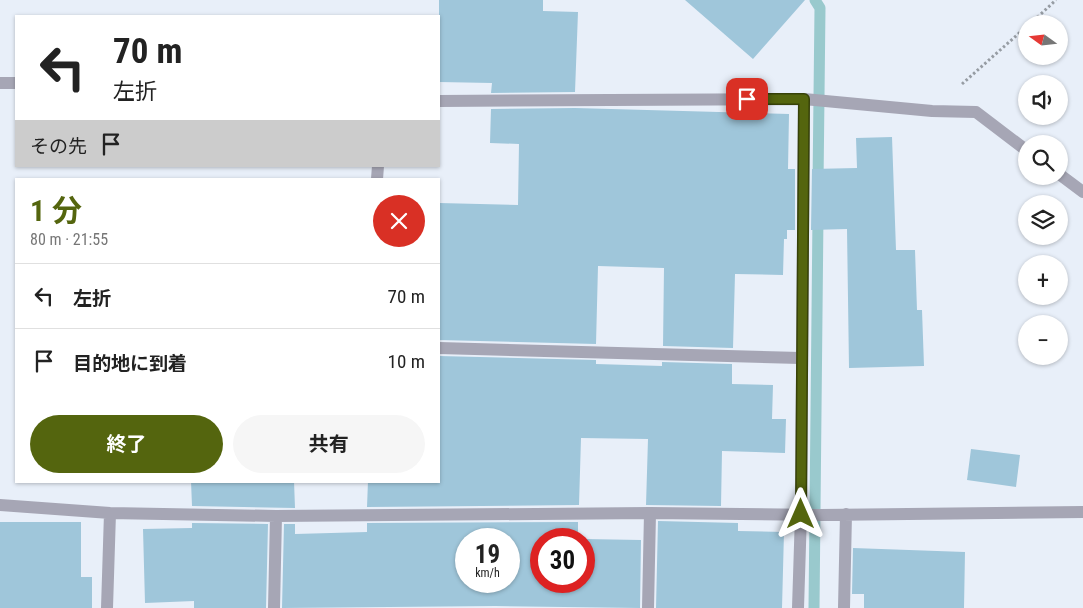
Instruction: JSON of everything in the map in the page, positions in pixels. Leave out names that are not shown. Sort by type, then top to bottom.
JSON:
[{"type":"street","points":[[0,83],[15,83]]},
{"type":"street","points":[[798,608],[801,514],[800,358],[804,99]]},
{"type":"street","points":[[440,101],[804,99],[932,111],[976,112],[1018,144]]},
{"type":"street","points":[[1068,181],[1083,192]]},
{"type":"street","points":[[440,348],[800,358]]},
{"type":"street","points":[[0,506],[110,513],[276,516],[1083,512]]},
{"type":"street","points":[[107,608],[110,513]]},
{"type":"street","points":[[648,608],[650,513]]},
{"type":"street","points":[[844,608],[846,514]]},
{"type":"street","points":[[274,608],[276,516]]},
{"type":"path","points":[[1040,15],[1056,0]]},
{"type":"path","points":[[932,111],[1018,34]]},
{"type":"building","points":[[439,0],[543,0],[543,11],[578,12],[575,92],[491,93],[492,83],[440,82]]},
{"type":"building","points":[[685,0],[805,0],[753,59]]},
{"type":"building","points":[[575,108],[789,114],[788,169],[795,169],[795,230],[787,230],[787,239],[784,239],[783,275],[735,274],[733,348],[663,346],[664,268],[598,266],[596,344],[440,340],[440,203],[518,205],[519,144],[490,143],[491,109]]},
{"type":"building","points":[[892,137],[896,250],[915,250],[917,310],[922,310],[924,366],[849,368],[847,229],[811,230],[812,169],[857,168],[856,138]]},
{"type":"building","points":[[440,356],[596,360],[596,364],[662,366],[662,362],[732,364],[732,384],[773,385],[772,419],[786,419],[785,453],[722,451],[721,506],[646,505],[648,439],[581,438],[579,505],[367,507],[368,483],[440,483]]},
{"type":"building","points":[[971,449],[1020,455],[1016,487],[967,480]]},
{"type":"building","points":[[191,483],[294,483],[295,508],[192,506]]},
{"type":"building","points":[[658,521],[738,523],[738,531],[784,532],[782,608],[656,608]]},
{"type":"building","points":[[0,522],[81,522],[81,577],[92,577],[92,608],[0,608]]},
{"type":"building","points":[[578,522],[578,528],[530,528],[530,593],[595,593],[595,539],[641,540],[640,608],[495,606],[282,608],[284,524],[295,524],[295,534],[367,532],[367,523]]},
{"type":"building","points":[[192,523],[268,524],[266,608],[194,608],[194,601],[145,603],[143,529],[192,528]]},
{"type":"building","points":[[853,548],[965,552],[964,608],[864,608],[864,594],[852,594]]},
{"type":"waterway","points":[[815,0],[820,8],[818,184]]},
{"type":"waterway","points":[[814,608],[818,215]]},
{"type":"route","points":[[747,99],[804,99],[800,358],[801,514]]}]
